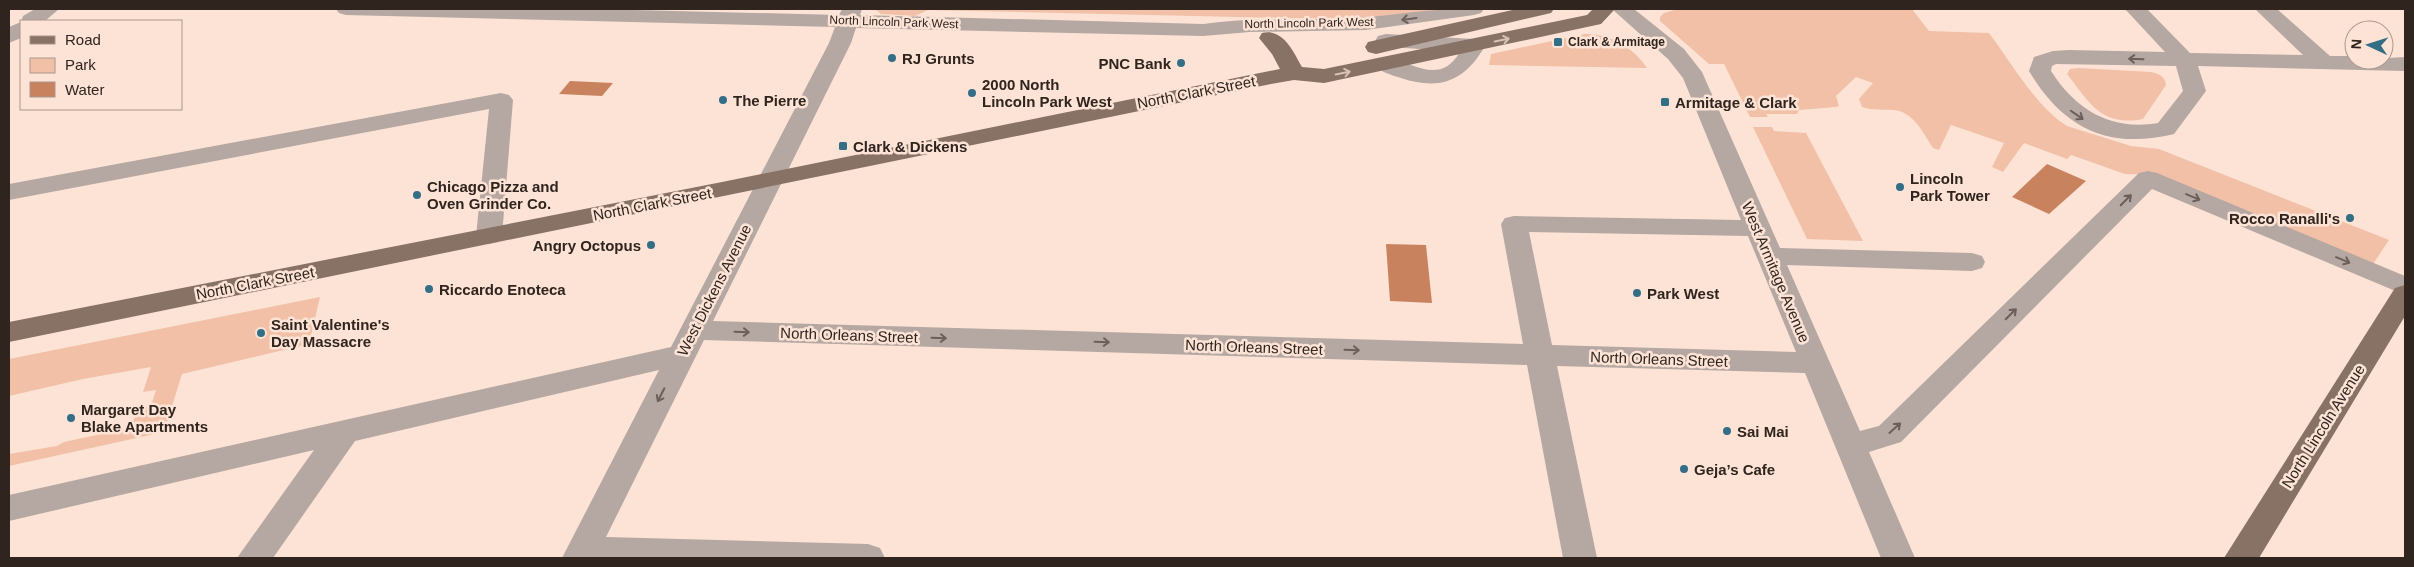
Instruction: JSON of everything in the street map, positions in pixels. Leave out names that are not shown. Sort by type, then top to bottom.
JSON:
[{"type":"main road","name":"North Clark Street","points":[[9,332],[1294,73],[1315,62],[1544,9]]},
{"type":"main road","points":[[1474,46],[1594,20],[1605,9]]},
{"type":"main road","points":[[1270,38],[1282,51],[1294,73]]},
{"type":"main road","name":"North Clark Street","points":[[1294,73],[1324,76],[1385,64]]},
{"type":"main road","name":"North Lincoln Avenue","points":[[2241,558],[2405,294]]},
{"type":"street","points":[[32,20],[49,9]]},
{"type":"street","name":"North Lincoln Park West","points":[[346,9],[850,15],[1203,30],[1234,37],[1401,41],[1474,46]]},
{"type":"street","name":"North Lincoln Park West","points":[[1203,30],[1234,25],[1331,26],[1397,20],[1474,9]]},
{"type":"street","name":"West Armitage Avenue","points":[[1622,9],[1676,54],[1694,77],[1898,558]]},
{"type":"street","points":[[2135,9],[2185,60],[2195,91],[2166,129],[2134,134],[2110,129],[2084,120],[2066,107],[2049,90],[2040,71],[2042,62],[2053,58],[2185,60],[2325,63],[2405,64]]},
{"type":"street","points":[[2265,9],[2325,63]]},
{"type":"street","name":"West Dickens Avenue","points":[[581,554],[840,44],[850,15]]},
{"type":"street","points":[[9,37],[20,29]]},
{"type":"street","points":[[1385,64],[1403,73],[1424,78],[1451,74],[1468,59],[1474,46]]},
{"type":"street","points":[[9,192],[501,100],[489,236]]},
{"type":"street","points":[[1850,446],[1890,434],[2148,178],[2405,286]]},
{"type":"street","points":[[1580,558],[1514,224],[1758,228]]},
{"type":"street","points":[[1770,256],[1972,262]]},
{"type":"street","name":"North Orleans Street","points":[[9,508],[344,432],[687,343],[1540,355],[1815,363]]},
{"type":"street","points":[[254,558],[344,432]]},
{"type":"street","points":[[581,554],[868,558]]},
{"type":"green space","points":[[875,9],[1443,9],[1333,19],[928,10],[915,16],[881,14]]},
{"type":"green space","points":[[1678,9],[1912,9],[1929,31],[1989,33],[2034,96],[2067,126],[2131,146],[2159,149],[2389,240],[2373,264],[2160,175],[2125,174],[2071,155],[2067,159],[2024,143],[2003,172],[1992,167],[2004,143],[1951,125],[1939,150],[1933,148],[1922,130],[1907,115],[1894,110],[1862,107],[1859,99],[1873,83],[1856,77],[1836,96],[1839,106],[1799,110],[1797,114],[1766,114],[1768,117],[1750,117],[1724,64],[1709,64],[1660,21],[1660,17],[1664,13]]},
{"type":"green space","points":[[1585,34],[1603,36],[1620,43],[1635,54],[1647,68],[1489,65],[1491,54]]},
{"type":"green space","points":[[2070,69],[2151,72],[2161,76],[2166,85],[2143,119],[2129,121],[2116,119],[2106,116],[2090,103],[2067,74]]},
{"type":"green space","points":[[1753,127],[1772,127],[1774,131],[1806,133],[1863,241],[1807,239]]},
{"type":"green space","points":[[320,297],[309,344],[182,374],[164,432],[9,466],[9,454],[57,446],[64,442],[130,428],[138,409],[151,406],[156,390],[143,392],[151,367],[83,379],[9,396],[9,359]]},
{"type":"water","points":[[570,81],[613,83],[602,96],[559,94]]},
{"type":"water","points":[[2047,164],[2086,181],[2049,214],[2012,197]]},
{"type":"water","points":[[1386,244],[1426,245],[1432,303],[1390,301]]},
{"type":"place","name":"Clark & Armitage","points":[[1558,42]]},
{"type":"place","name":"RJ Grunts","points":[[892,58]]},
{"type":"place","name":"PNC Bank","points":[[1181,63]]},
{"type":"place","name":"2000 North Lincoln Park West","points":[[972,93]]},
{"type":"place","name":"The Pierre","points":[[723,100]]},
{"type":"place","name":"Armitage & Clark","points":[[1665,102]]},
{"type":"place","name":"Clark & Dickens","points":[[843,146]]},
{"type":"place","name":"Lincoln Park Tower","points":[[1900,187]]},
{"type":"place","name":"Chicago Pizza and Oven Grinder Co.","points":[[417,195]]},
{"type":"place","name":"Rocco Ranalli's","points":[[2350,218]]},
{"type":"place","name":"Angry Octopus","points":[[651,245]]},
{"type":"place","name":"Riccardo Enoteca","points":[[429,289]]},
{"type":"place","name":"Park West","points":[[1637,293]]},
{"type":"place","name":"Saint Valentine's Day Massacre","points":[[261,333]]},
{"type":"place","name":"Margaret Day Blake Apartments","points":[[71,418]]},
{"type":"place","name":"Sai Mai","points":[[1727,431]]},
{"type":"place","name":"Geja’s Cafe","points":[[1684,469]]}]
